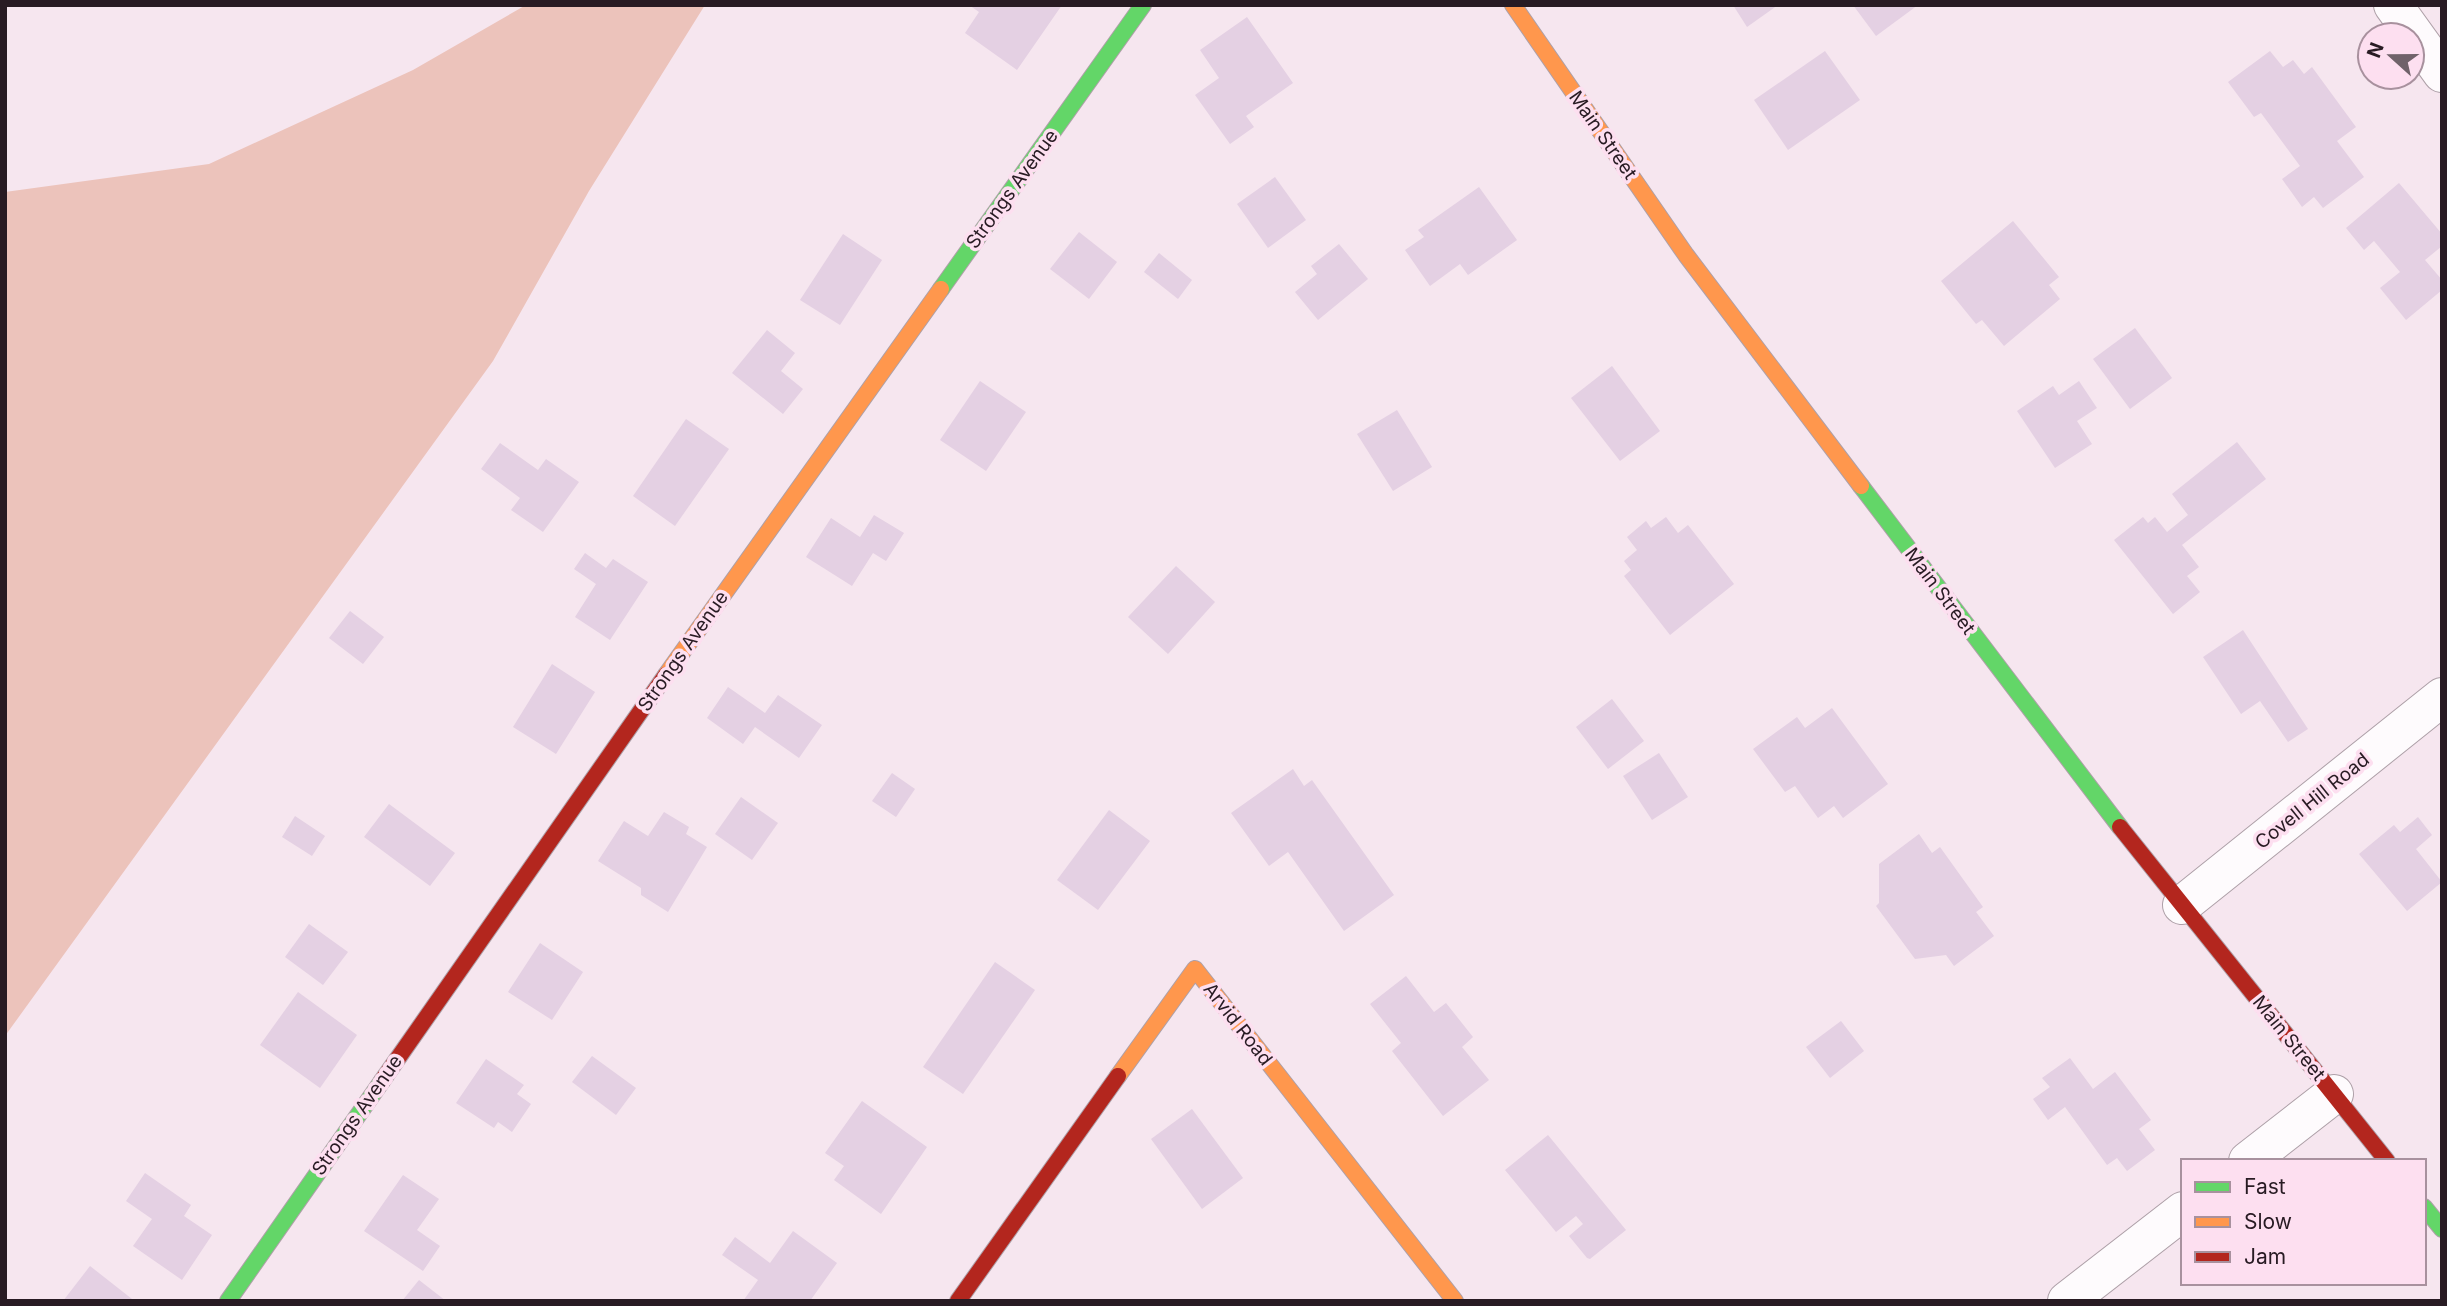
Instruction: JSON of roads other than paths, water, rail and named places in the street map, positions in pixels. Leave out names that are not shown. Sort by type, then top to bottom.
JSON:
[{"type":"street","name":"Strongs Avenue","points":[[228,1301],[587,785],[1143,5]]},
{"type":"street","name":"Main Street","points":[[1513,5],[1686,256],[2096,797],[2385,1159]]},
{"type":"street","points":[[2393,5],[2442,73]]},
{"type":"street","name":"Covell Hill Road","points":[[2182,905],[2442,697]]},
{"type":"street","name":"Arvid Road","points":[[958,1301],[1195,969],[1455,1301]]},
{"type":"street","points":[[2251,1159],[2334,1094]]},
{"type":"street","points":[[2426,1209],[2442,1229]]},
{"type":"street","points":[[2067,1301],[2181,1213]]}]
